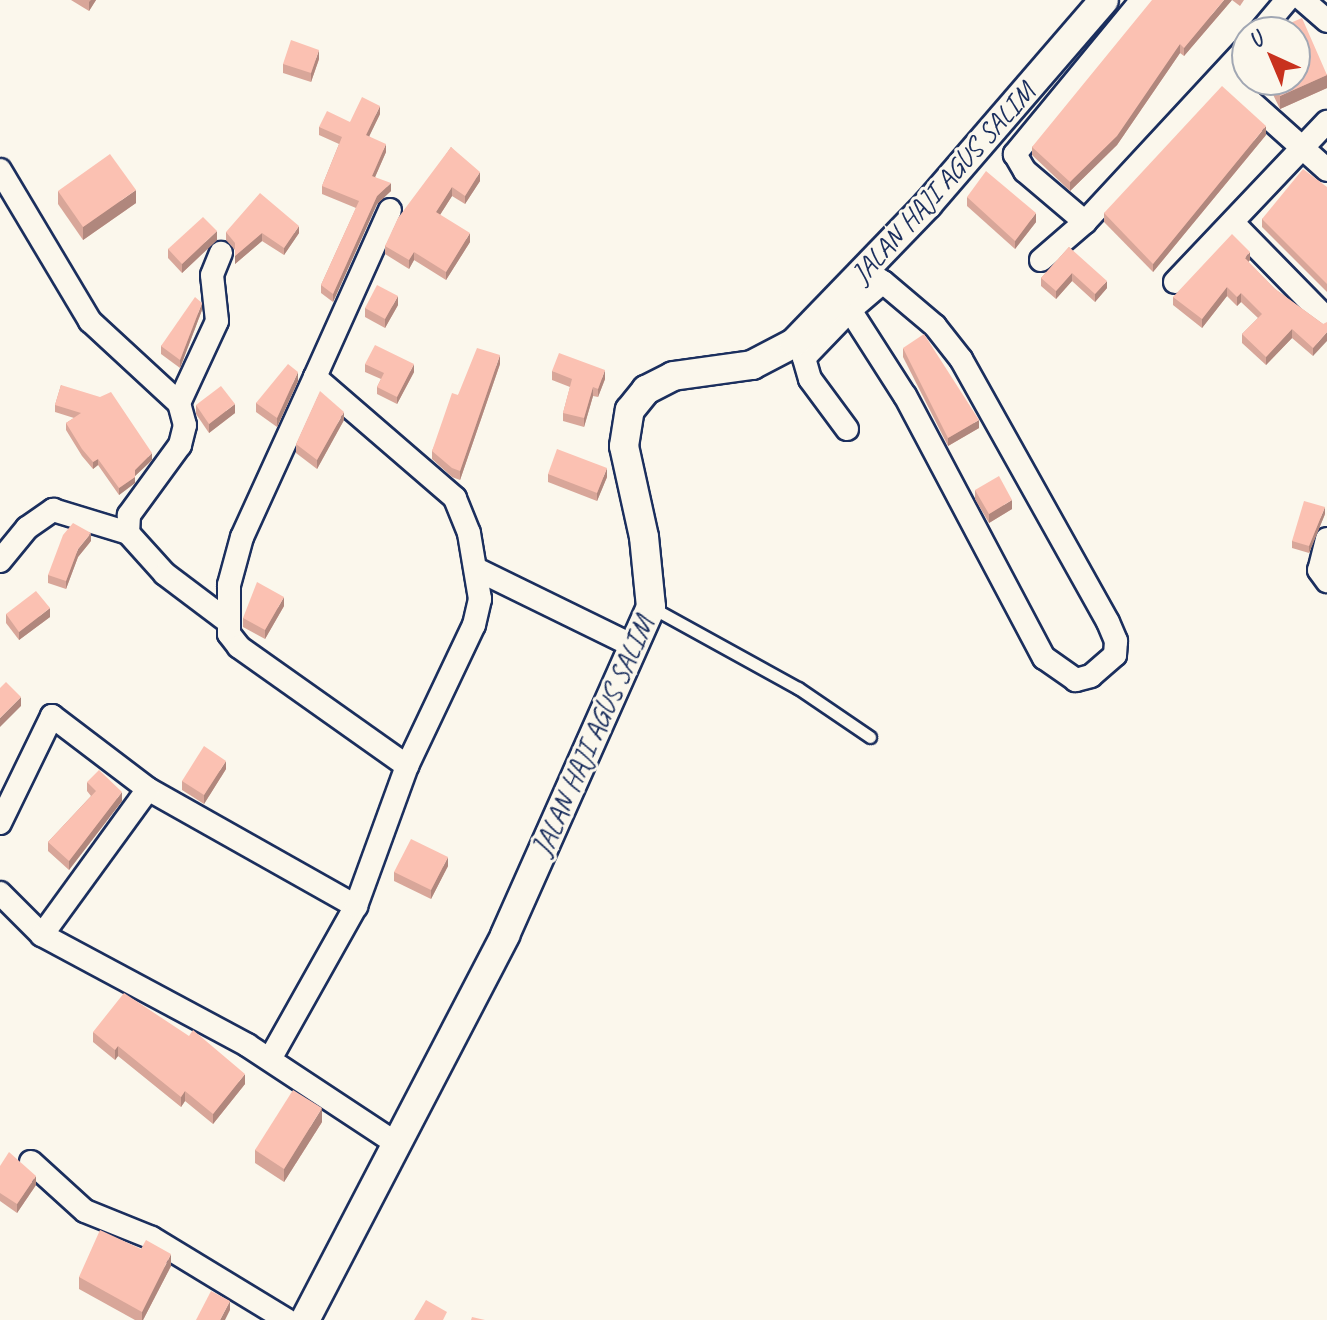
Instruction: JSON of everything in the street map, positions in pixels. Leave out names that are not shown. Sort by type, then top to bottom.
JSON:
[{"type":"street","name":"JALAN HAJI AGUS SALIM","points":[[305,1320],[505,935],[651,607],[644,537],[627,466],[630,410],[646,390],[673,376],[771,358],[794,343],[874,276],[1104,0]]},
{"type":"street","points":[[1085,222],[1025,171],[1015,154],[1142,0]]},
{"type":"street","points":[[1274,16],[1287,0]]},
{"type":"street","points":[[1303,0],[1327,21]]},
{"type":"street","points":[[1041,260],[1085,222],[1231,66]]},
{"type":"street","points":[[1222,76],[1327,170]]},
{"type":"street","points":[[1175,282],[1327,122]]},
{"type":"street","points":[[0,170],[90,321],[179,403],[185,425],[180,445],[129,515],[128,533]]},
{"type":"street","points":[[226,620],[242,537],[390,210]]},
{"type":"street","points":[[1233,223],[1327,319]]},
{"type":"street","points":[[179,403],[217,321],[212,275],[221,253]]},
{"type":"street","points":[[847,429],[810,379],[804,358],[850,310],[874,276],[935,326],[961,359],[1108,622],[1116,641],[1115,655],[1091,676],[1076,680],[1044,658],[905,396],[850,310]]},
{"type":"street","points":[[270,1059],[356,906],[407,766],[474,625],[480,599],[476,569],[455,498],[315,377]]},
{"type":"street","points":[[0,561],[27,528],[53,510],[128,533],[165,574],[226,620],[239,647],[407,766]]},
{"type":"street","points":[[1327,539],[1319,570],[1327,581]]},
{"type":"street","points":[[476,569],[635,647]]},
{"type":"street","points":[[0,823],[52,716],[148,789],[356,906]]},
{"type":"street","points":[[42,935],[148,789]]},
{"type":"street","points":[[0,893],[42,935],[270,1059],[397,1144]]},
{"type":"street","points":[[31,1162],[85,1211],[152,1238],[227,1288],[287,1320]]},
{"type":"lane","points":[[651,607],[798,688],[870,737]]},
{"type":"building","points":[[1152,0],[1224,0],[1184,48],[1180,44],[1117,136],[1070,182],[1032,147]]},
{"type":"building","points":[[1311,39],[1327,75],[1311,82]]},
{"type":"building","points":[[291,40],[319,50],[311,73],[283,64]]},
{"type":"building","points":[[1222,86],[1266,126],[1153,264],[1104,213]]},
{"type":"building","points":[[362,97],[380,106],[366,135],[386,144],[372,176],[391,183],[377,196],[333,294],[321,285],[359,201],[322,186],[342,137],[319,127],[327,111],[350,122]]},
{"type":"building","points":[[451,147],[480,172],[465,196],[452,187],[436,212],[470,233],[446,272],[414,252],[409,260],[385,246],[398,218]]},
{"type":"building","points":[[110,154],[136,190],[83,227],[58,191]]},
{"type":"building","points":[[1303,169],[1327,187],[1327,284],[1262,219]]},
{"type":"building","points":[[986,171],[1036,213],[1015,241],[967,197]]},
{"type":"building","points":[[260,193],[299,226],[284,248],[262,233],[235,256],[235,243],[226,232]]},
{"type":"building","points":[[203,217],[217,231],[182,264],[168,249]]},
{"type":"building","points":[[1232,234],[1250,252],[1245,258],[1275,289],[1323,324],[1327,322],[1327,332],[1313,348],[1292,329],[1266,357],[1242,334],[1262,314],[1241,293],[1237,297],[1227,287],[1202,319],[1173,297]]},
{"type":"building","points":[[1069,247],[1107,281],[1095,294],[1072,273],[1056,291],[1041,278]]},
{"type":"building","points":[[377,285],[398,296],[385,319],[365,308]]},
{"type":"building","points":[[195,297],[202,303],[180,360],[161,346]]},
{"type":"building","points":[[924,334],[979,420],[948,438],[903,348]]},
{"type":"building","points":[[375,345],[414,364],[397,397],[377,387],[384,373],[365,364]]},
{"type":"building","points":[[477,348],[500,355],[460,471],[432,451],[452,393],[458,395]]},
{"type":"building","points":[[559,353],[605,370],[598,389],[593,387],[584,418],[563,413],[572,379],[552,371]]},
{"type":"building","points":[[288,364],[298,372],[277,418],[256,403]]},
{"type":"building","points":[[61,385],[100,397],[111,392],[152,453],[135,470],[135,477],[119,488],[98,459],[93,462],[82,449],[66,423],[81,413],[55,405]]},
{"type":"building","points":[[221,386],[235,404],[209,424],[196,405]]},
{"type":"building","points":[[320,391],[344,412],[317,460],[296,444]]},
{"type":"building","points":[[557,449],[607,468],[597,493],[548,474]]},
{"type":"building","points":[[999,476],[1012,500],[989,514],[975,490]]},
{"type":"building","points":[[1304,501],[1325,507],[1309,546],[1292,541]]},
{"type":"building","points":[[73,523],[91,533],[78,549],[66,581],[48,575],[63,535]]},
{"type":"building","points":[[257,582],[284,597],[265,630],[243,618]]},
{"type":"building","points":[[36,591],[50,608],[19,632],[6,614]]},
{"type":"building","points":[[6,682],[21,697],[0,718],[0,688]]},
{"type":"building","points":[[204,746],[226,761],[204,795],[182,781]]},
{"type":"building","points":[[99,770],[122,792],[69,861],[48,842],[96,791],[87,782]]},
{"type":"building","points":[[411,839],[448,857],[431,890],[394,872]]},
{"type":"building","points":[[124,993],[189,1036],[193,1030],[245,1074],[213,1114],[185,1091],[181,1097],[118,1046],[115,1050],[93,1032]]},
{"type":"building","points":[[293,1090],[322,1108],[284,1169],[255,1150]]},
{"type":"building","points":[[9,1152],[36,1176],[17,1204],[0,1193],[0,1166]]},
{"type":"building","points":[[100,1230],[141,1249],[146,1240],[171,1254],[142,1312],[79,1277]]},
{"type":"building","points":[[211,1291],[230,1301],[220,1320],[196,1320]]},
{"type":"building","points":[[426,1300],[447,1312],[443,1320],[414,1320]]}]
